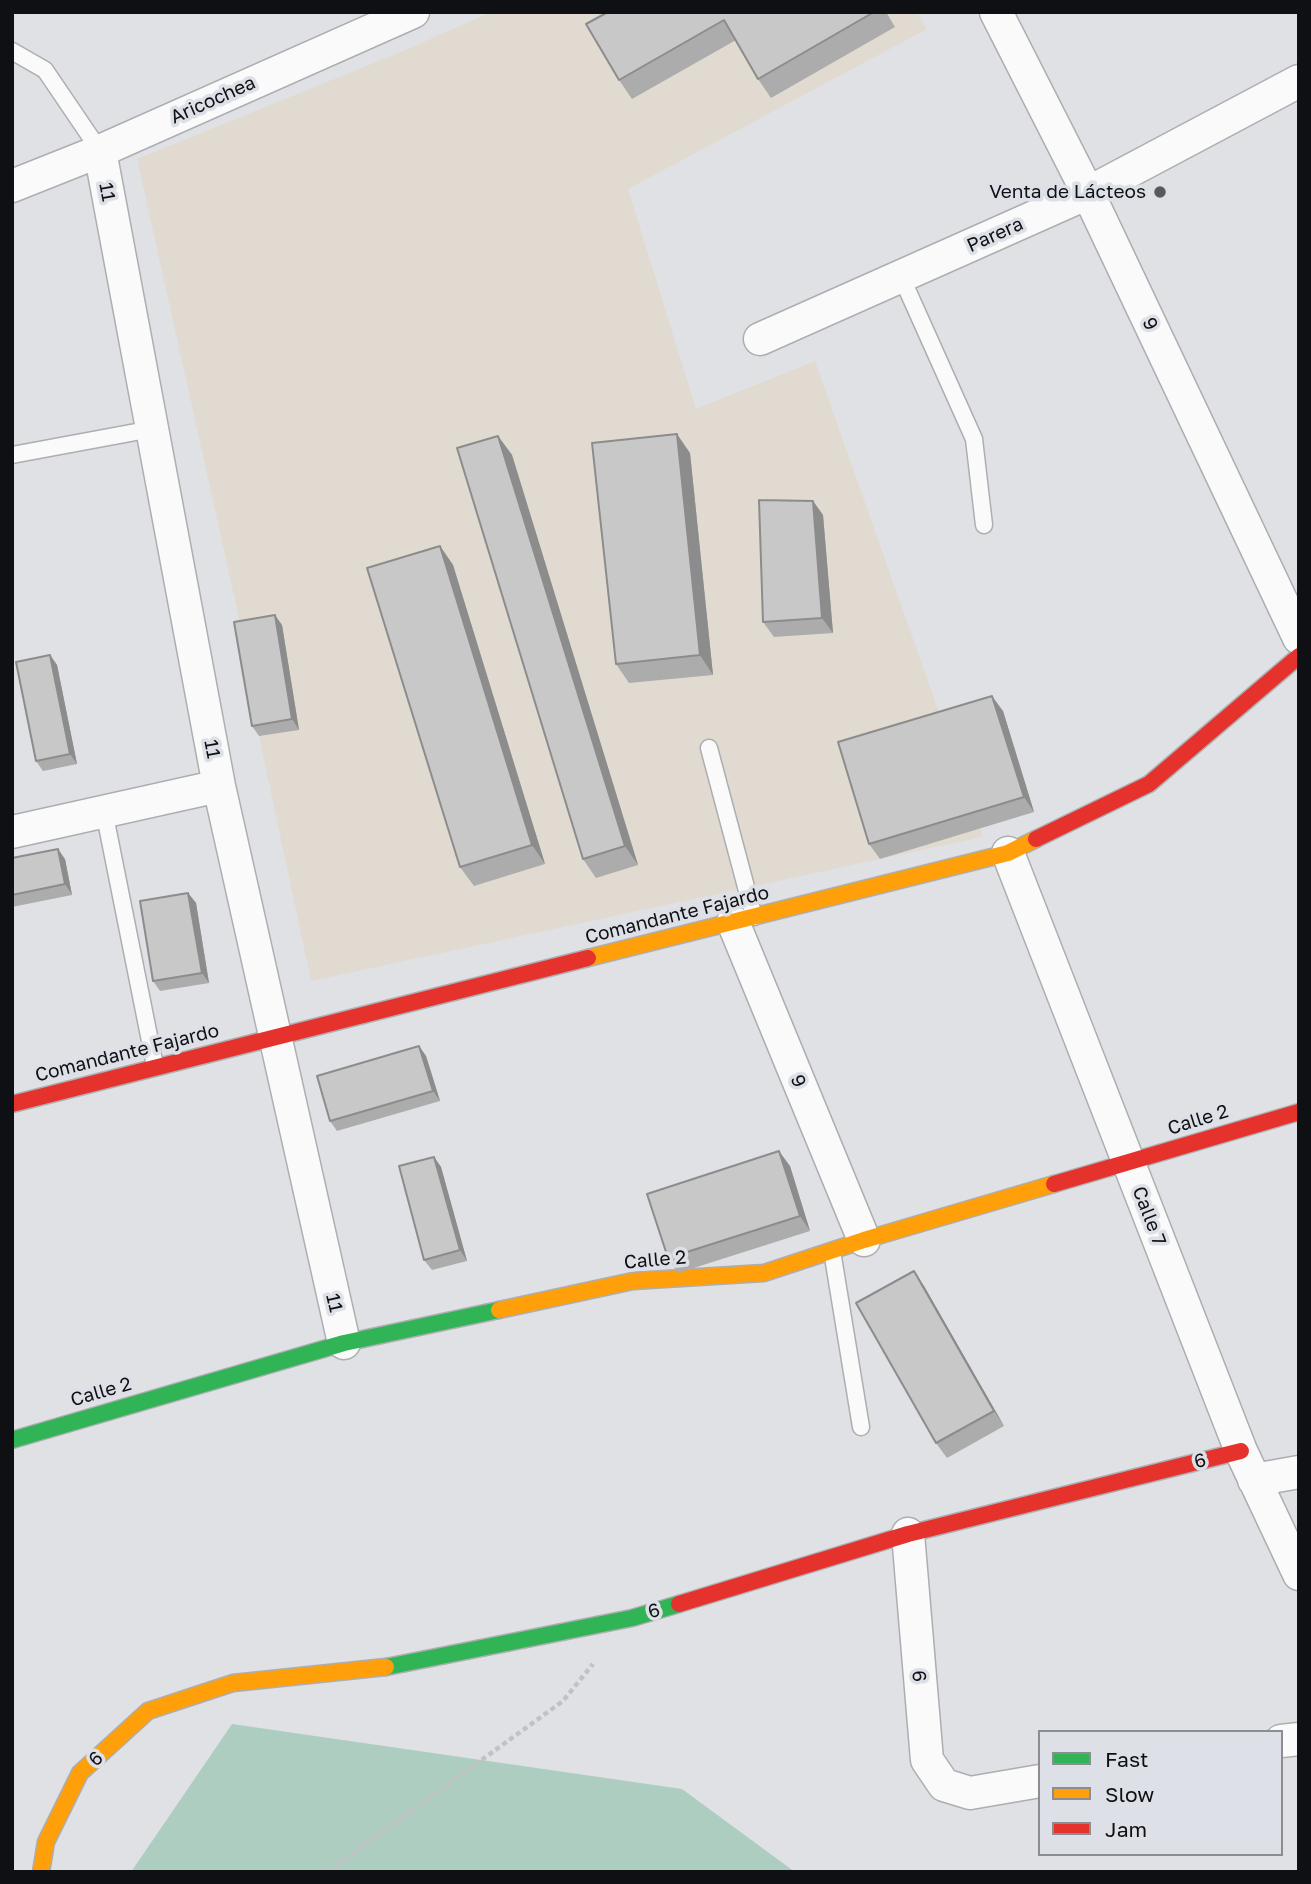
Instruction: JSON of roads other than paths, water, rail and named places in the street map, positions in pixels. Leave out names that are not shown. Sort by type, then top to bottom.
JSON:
[{"type":"street","name":"Aricochea","points":[[12,186],[100,152],[413,12]]},
{"type":"street","name":"9","points":[[996,12],[1088,193],[1299,638]]},
{"type":"street","name":"Parera","points":[[760,339],[1088,193],[1299,81]]},
{"type":"street","name":"11","points":[[100,152],[219,786],[344,1343]]},
{"type":"street","name":"Comandante Fajardo","points":[[12,1104],[1008,853],[1149,784],[1299,656]]},
{"type":"street","points":[[12,832],[219,786]]},
{"type":"street","name":"Calle 7","points":[[1008,853],[1241,1451],[1299,1574]]},
{"type":"street","name":"9","points":[[744,920],[864,1240]]},
{"type":"street","name":"Calle 2","points":[[12,1440],[344,1343],[633,1281],[764,1273],[864,1240],[1299,1112]]},
{"type":"street","name":"6","points":[[41,1872],[47,1842],[80,1773],[148,1711],[233,1683],[372,1670],[632,1618],[908,1534],[1241,1451]]},
{"type":"street","points":[[1254,1480],[1299,1472]]},
{"type":"street","name":"9","points":[[908,1534],[926,1760],[944,1785],[970,1793],[1038,1781]]},
{"type":"lane","points":[[12,51],[45,70],[100,152]]},
{"type":"lane","points":[[901,276],[974,439],[984,525]]},
{"type":"lane","points":[[12,455],[152,429]]},
{"type":"lane","points":[[709,748],[744,920]]},
{"type":"lane","points":[[104,811],[155,1066]]},
{"type":"lane","points":[[832,1251],[861,1427]]},
{"type":"place","name":"Venta de Lácteos","points":[[1160,192]]}]
